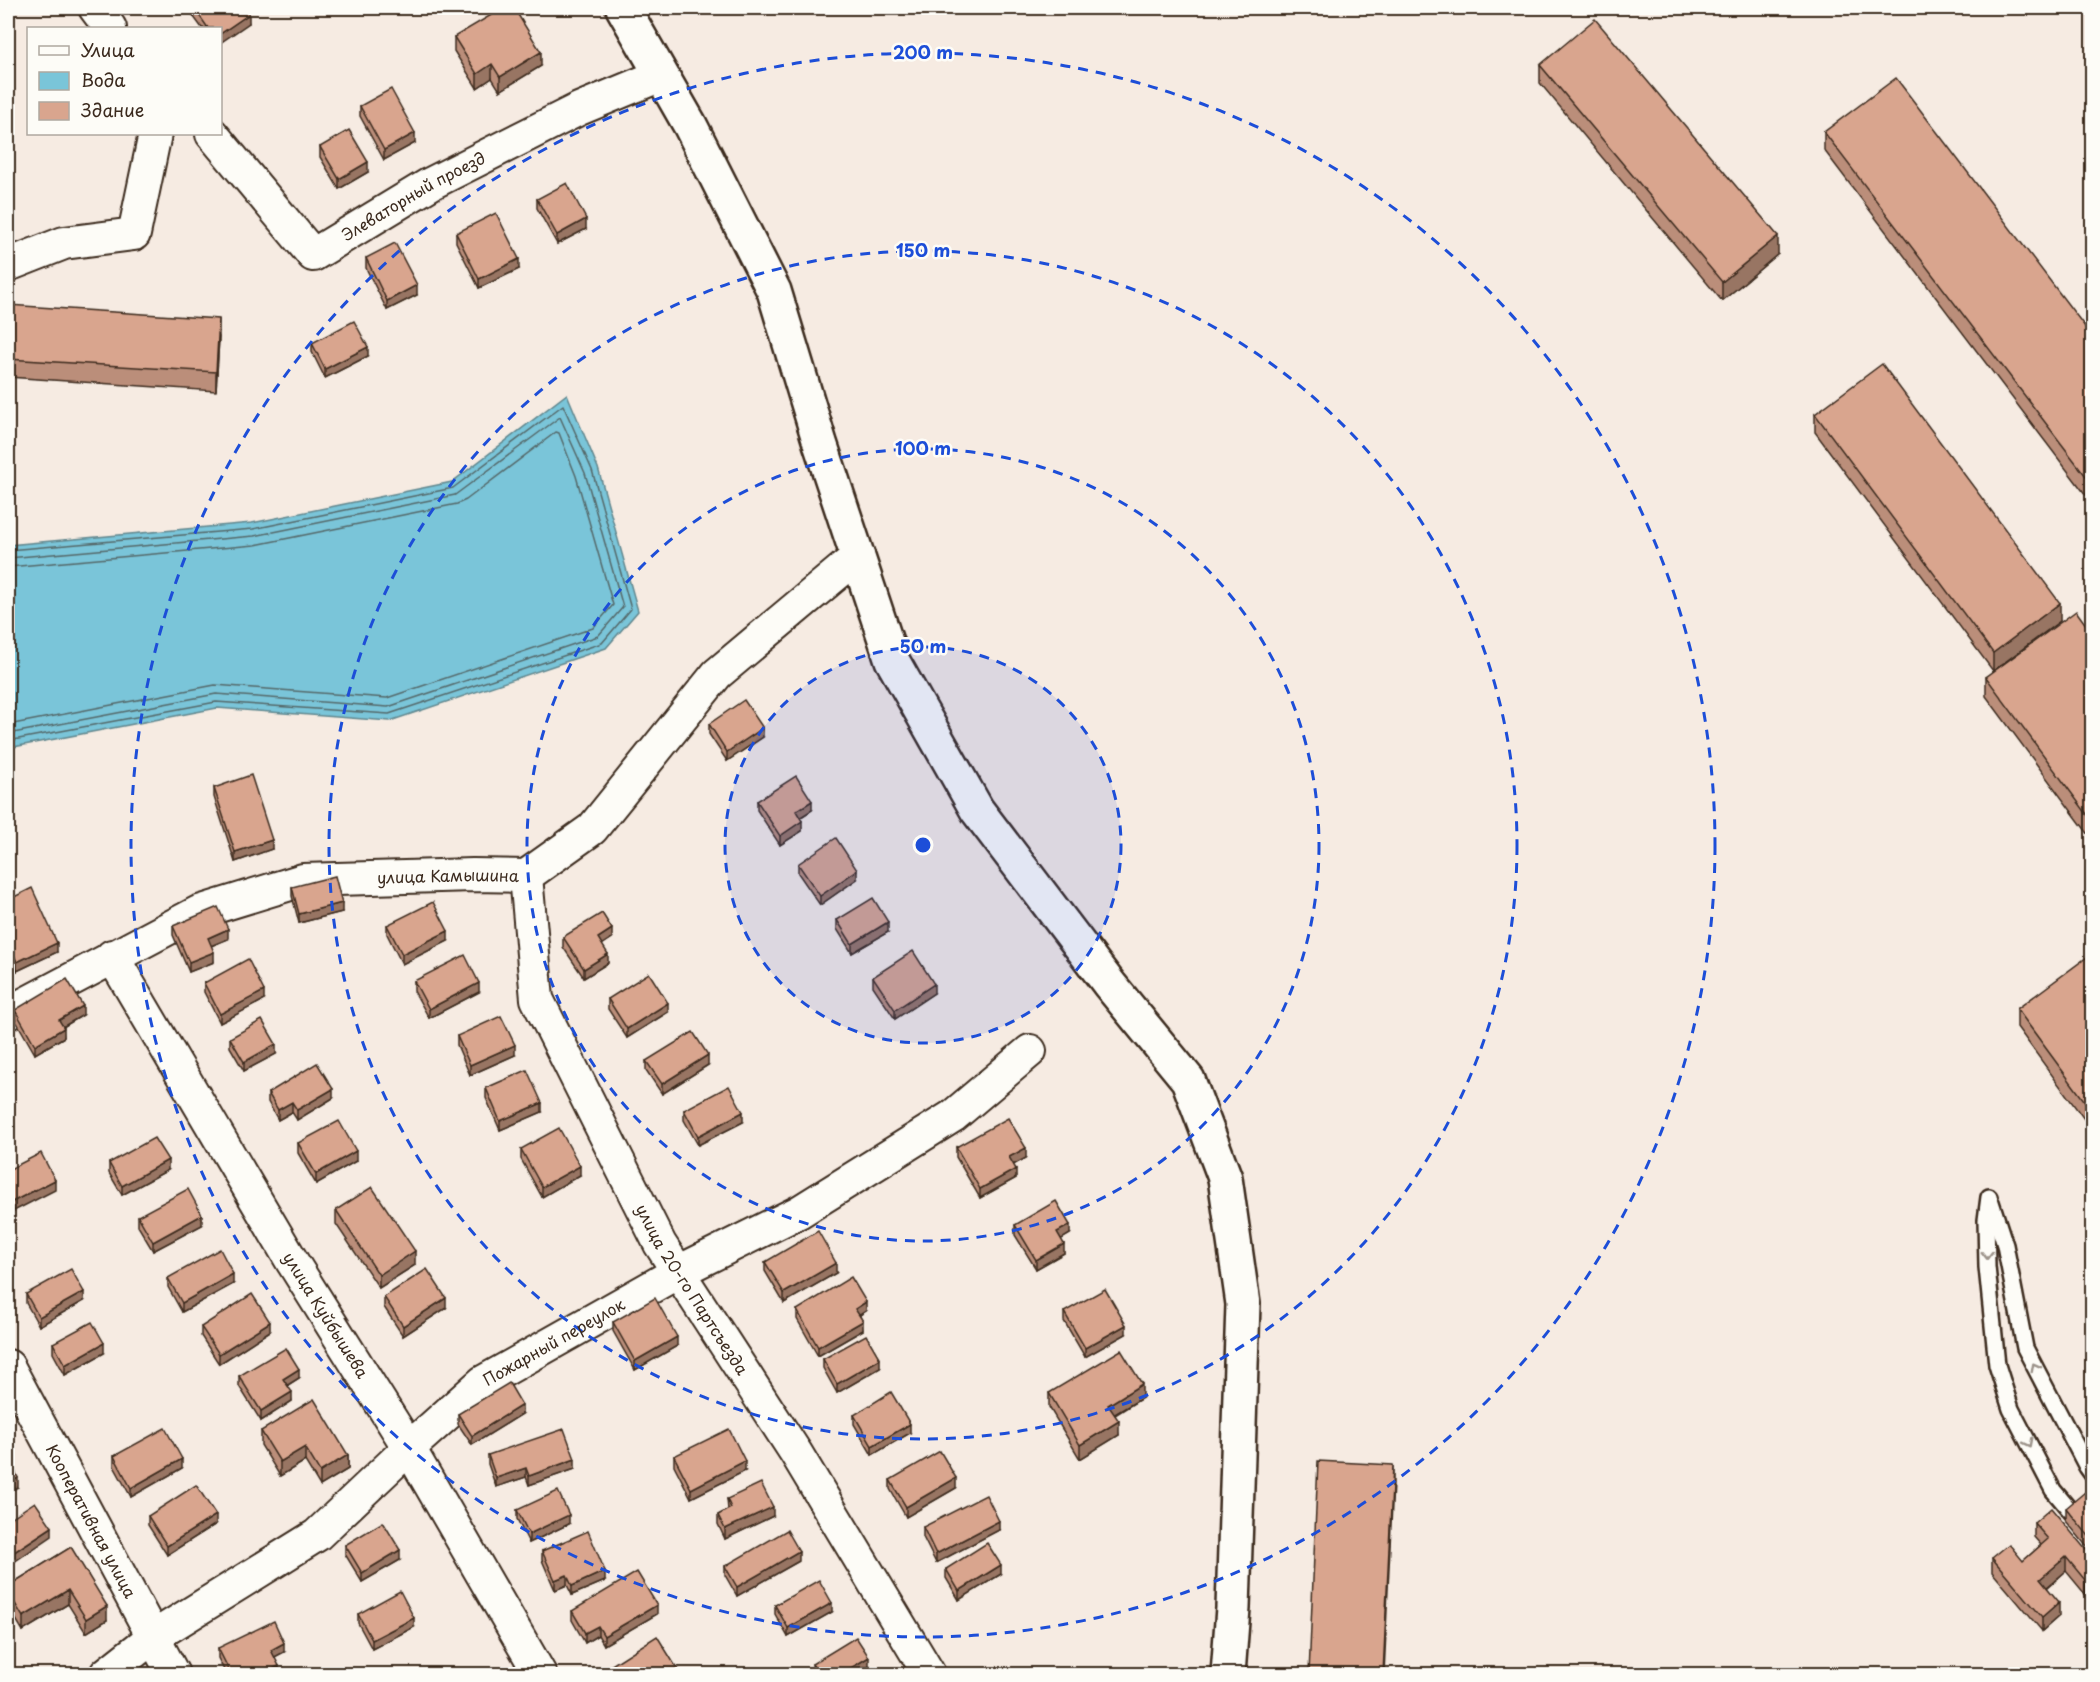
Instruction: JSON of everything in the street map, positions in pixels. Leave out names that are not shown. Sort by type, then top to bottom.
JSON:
[{"type":"street","points":[[95,8],[109,27]]},
{"type":"street","points":[[622,8],[690,125],[774,291],[820,443],[892,660],[977,810],[1110,985],[1188,1080],[1225,1178],[1244,1304],[1233,1608],[1228,1674]]},
{"type":"street","name":"Элеваторный проезд","points":[[214,135],[313,255],[430,184],[579,109],[661,75]]},
{"type":"street","points":[[8,265],[64,243],[134,234],[155,135]]},
{"type":"street","name":"улица Камышина","points":[[8,1013],[199,912],[303,879],[526,876],[592,830],[717,674],[858,556]]},
{"type":"street","name":"улица 20-го Партсъезда","points":[[526,876],[537,999],[660,1244],[796,1453],[929,1674]]},
{"type":"street","name":"улица Куйбышева","points":[[112,956],[293,1263],[409,1448],[540,1674]]},
{"type":"street","name":"Пожарный переулок","points":[[106,1674],[153,1637],[317,1535],[483,1382],[678,1272],[799,1212],[952,1116],[1030,1051]]},
{"type":"street","name":"Кооперативная улица","points":[[8,1366],[173,1674]]},
{"type":"lane","points":[[2074,1515],[2053,1490],[2016,1419],[1997,1365],[1987,1267],[1986,1220],[1989,1197],[2005,1245],[2025,1348],[2092,1474]]},
{"type":"water","points":[[567,394],[598,468],[638,611],[606,648],[390,721],[217,708],[8,748],[8,545],[252,523],[452,482]]},
{"type":"building","points":[[194,8],[244,8],[249,14],[222,33],[222,27],[207,27]]},
{"type":"building","points":[[503,8],[514,8],[541,52],[500,77],[492,64],[477,74],[454,37]]},
{"type":"building","points":[[1595,19],[1778,236],[1722,282],[1540,65]]},
{"type":"building","points":[[1896,78],[2092,336],[2092,484],[1824,132]]},
{"type":"building","points":[[391,89],[415,133],[384,150],[360,106]]},
{"type":"building","points":[[349,130],[368,162],[339,179],[320,147]]},
{"type":"building","points":[[567,183],[586,219],[557,235],[537,199]]},
{"type":"building","points":[[496,213],[519,259],[479,279],[456,233]]},
{"type":"building","points":[[395,243],[417,285],[387,301],[366,258]]},
{"type":"building","points":[[8,305],[219,319],[216,372],[8,359]]},
{"type":"building","points":[[354,321],[368,347],[325,369],[312,343]]},
{"type":"building","points":[[1882,364],[2060,603],[1993,653],[1815,414]]},
{"type":"building","points":[[2076,611],[2092,633],[2092,821],[1986,677]]},
{"type":"building","points":[[744,700],[763,728],[727,752],[709,724]]},
{"type":"building","points":[[251,775],[272,840],[235,852],[214,788]]},
{"type":"building","points":[[796,776],[812,801],[796,811],[802,821],[780,836],[757,801]]},
{"type":"building","points":[[836,838],[857,870],[820,896],[798,864]]},
{"type":"building","points":[[335,876],[342,903],[299,914],[292,887]]},
{"type":"building","points":[[32,888],[57,943],[17,962],[8,941],[8,900]]},
{"type":"building","points":[[873,898],[888,922],[852,944],[837,920]]},
{"type":"building","points":[[433,902],[448,931],[402,954],[387,925]]},
{"type":"building","points":[[218,907],[228,929],[208,938],[214,952],[189,962],[173,926]]},
{"type":"building","points":[[602,913],[612,929],[598,938],[608,954],[584,969],[563,937]]},
{"type":"building","points":[[913,951],[934,984],[895,1010],[873,977]]},
{"type":"building","points":[[465,955],[479,983],[429,1009],[414,981]]},
{"type":"building","points":[[2090,955],[2092,959],[2092,1111],[2017,1009]]},
{"type":"building","points":[[248,959],[264,991],[220,1014],[204,983]]},
{"type":"building","points":[[649,973],[668,1003],[627,1029],[608,999]]},
{"type":"building","points":[[67,979],[83,1006],[59,1020],[64,1028],[35,1045],[15,1010]]},
{"type":"building","points":[[501,1016],[515,1045],[470,1065],[457,1036]]},
{"type":"building","points":[[262,1020],[276,1044],[244,1062],[230,1038]]},
{"type":"building","points":[[693,1032],[708,1055],[662,1084],[646,1061]]},
{"type":"building","points":[[317,1063],[333,1089],[297,1110],[292,1102],[278,1110],[268,1093]]},
{"type":"building","points":[[527,1070],[542,1103],[500,1121],[486,1088]]},
{"type":"building","points":[[729,1086],[743,1112],[698,1136],[684,1110]]},
{"type":"building","points":[[1008,1118],[1026,1148],[1009,1157],[1016,1169],[980,1189],[956,1147]]},
{"type":"building","points":[[339,1121],[356,1151],[316,1174],[298,1143]]},
{"type":"building","points":[[559,1128],[580,1166],[542,1187],[521,1149]]},
{"type":"building","points":[[154,1138],[168,1160],[122,1186],[109,1163]]},
{"type":"building","points":[[41,1153],[55,1180],[8,1204],[8,1170]]},
{"type":"building","points":[[372,1187],[415,1251],[379,1275],[336,1210]]},
{"type":"building","points":[[188,1189],[202,1215],[153,1242],[138,1216]]},
{"type":"building","points":[[1056,1201],[1070,1225],[1057,1232],[1064,1244],[1036,1260],[1015,1225]]},
{"type":"building","points":[[818,1231],[836,1263],[784,1293],[765,1262]]},
{"type":"building","points":[[220,1249],[233,1274],[182,1303],[168,1278]]},
{"type":"building","points":[[71,1269],[84,1292],[39,1317],[26,1294]]},
{"type":"building","points":[[427,1269],[446,1298],[403,1326],[384,1297]]},
{"type":"building","points":[[851,1277],[866,1302],[855,1309],[863,1321],[818,1347],[797,1310]]},
{"type":"building","points":[[1105,1289],[1126,1325],[1085,1348],[1064,1312]]},
{"type":"building","points":[[252,1294],[270,1322],[219,1354],[201,1327]]},
{"type":"building","points":[[655,1298],[677,1337],[635,1361],[613,1322]]},
{"type":"building","points":[[92,1322],[104,1343],[65,1365],[53,1343]]},
{"type":"building","points":[[866,1335],[880,1359],[837,1384],[823,1359]]},
{"type":"building","points":[[286,1348],[299,1369],[283,1379],[292,1392],[261,1411],[239,1376]]},
{"type":"building","points":[[1121,1350],[1142,1384],[1108,1405],[1119,1421],[1080,1445],[1049,1393]]},
{"type":"building","points":[[509,1383],[522,1405],[472,1436],[458,1414]]},
{"type":"building","points":[[891,1392],[910,1424],[872,1446],[854,1415]]},
{"type":"building","points":[[314,1399],[348,1455],[320,1472],[305,1447],[280,1462],[261,1431]]},
{"type":"building","points":[[165,1428],[182,1459],[131,1488],[114,1456]]},
{"type":"building","points":[[564,1429],[575,1459],[529,1476],[526,1468],[496,1478],[488,1455]]},
{"type":"building","points":[[729,1429],[745,1461],[691,1489],[674,1456]]},
{"type":"building","points":[[940,1451],[956,1478],[906,1507],[890,1480]]},
{"type":"building","points":[[8,1455],[18,1478],[8,1483]]},
{"type":"building","points":[[1318,1461],[1393,1465],[1383,1674],[1309,1674]]},
{"type":"building","points":[[761,1483],[773,1507],[725,1529],[718,1515],[731,1508],[727,1499]]},
{"type":"building","points":[[196,1485],[216,1515],[167,1546],[148,1516]]},
{"type":"building","points":[[558,1491],[569,1515],[529,1534],[517,1510]]},
{"type":"building","points":[[2085,1492],[2092,1502],[2092,1540],[2066,1508]]},
{"type":"building","points":[[986,1495],[999,1521],[936,1554],[923,1527]]},
{"type":"building","points":[[35,1502],[52,1527],[8,1556],[8,1520]]},
{"type":"building","points":[[2051,1508],[2092,1557],[2092,1574],[2085,1580],[2066,1557],[2040,1579],[2059,1602],[2042,1617],[1992,1558],[2009,1544],[2023,1561],[2048,1539],[2034,1523]]},
{"type":"building","points":[[383,1522],[400,1550],[362,1573],[345,1545]]},
{"type":"building","points":[[787,1530],[799,1551],[737,1587],[725,1566]]},
{"type":"building","points":[[588,1531],[605,1571],[572,1586],[567,1575],[555,1580],[542,1551]]},
{"type":"building","points":[[987,1543],[1001,1565],[959,1591],[946,1569]]},
{"type":"building","points":[[71,1547],[107,1606],[86,1619],[68,1590],[23,1617],[8,1592],[8,1586]]},
{"type":"building","points":[[637,1572],[657,1605],[604,1636],[598,1626],[585,1633],[572,1611]]},
{"type":"building","points":[[819,1580],[832,1603],[788,1628],[775,1605]]},
{"type":"building","points":[[400,1591],[414,1618],[372,1640],[358,1614]]},
{"type":"building","points":[[274,1621],[284,1643],[271,1650],[279,1666],[261,1674],[231,1674],[218,1648]]},
{"type":"building","points":[[657,1636],[678,1670],[670,1674],[611,1674],[607,1668]]},
{"type":"building","points":[[856,1637],[869,1657],[841,1674],[819,1674],[812,1664]]}]
